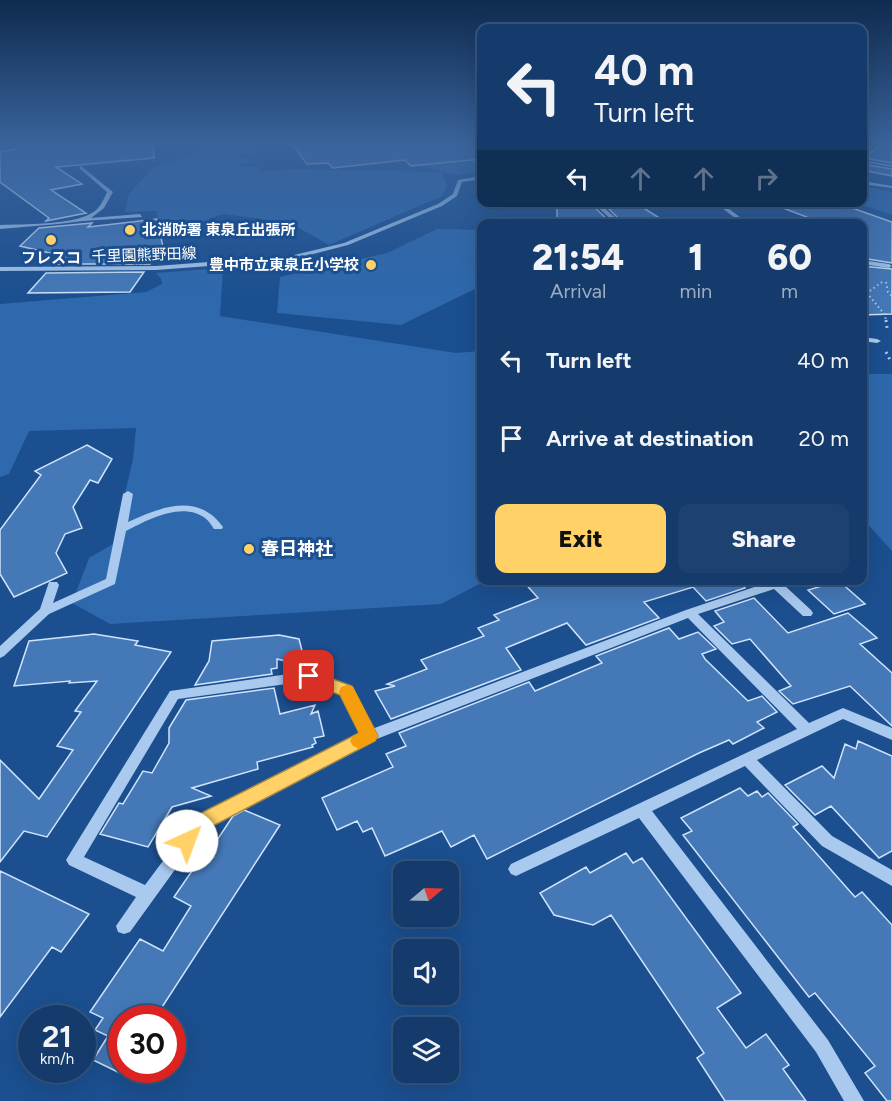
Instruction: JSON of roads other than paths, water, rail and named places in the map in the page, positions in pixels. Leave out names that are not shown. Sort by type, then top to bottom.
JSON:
[{"type":"street","points":[[75,220],[90,217],[103,207],[109,193]]},
{"type":"street","name":"千里園熊野田線","points":[[0,269],[156,268],[252,262],[305,255],[346,244],[440,205],[456,193]]},
{"type":"street","points":[[600,207],[614,219]]},
{"type":"street","points":[[723,207],[740,219]]},
{"type":"street","points":[[0,227],[140,216]]},
{"type":"street","points":[[867,264],[889,266]]},
{"type":"street","points":[[867,339],[877,340]]},
{"type":"street","points":[[0,653],[45,611],[111,581],[128,494]]},
{"type":"street","points":[[121,529],[151,514],[176,508],[200,511],[213,519],[218,527]]},
{"type":"street","points":[[45,611],[53,585]]},
{"type":"street","points":[[124,926],[200,823],[369,736],[690,613],[773,585]]},
{"type":"street","points":[[784,585],[807,614]]},
{"type":"street","points":[[690,613],[807,730]]},
{"type":"street","points":[[148,894],[74,860],[174,695],[309,676],[346,690],[369,736]]},
{"type":"street","points":[[516,868],[843,713],[892,734]]},
{"type":"street","points":[[747,759],[827,841],[892,878]]},
{"type":"street","points":[[641,809],[822,1046],[855,1101]]},
{"type":"place","name":"北消防署 東泉丘出張所","points":[[130,230]]},
{"type":"place","name":"フレスコ","points":[[51,240]]},
{"type":"place","name":"豊中市立東泉丘小学校","points":[[371,265]]},
{"type":"place","name":"春日神社","points":[[249,549]]}]
